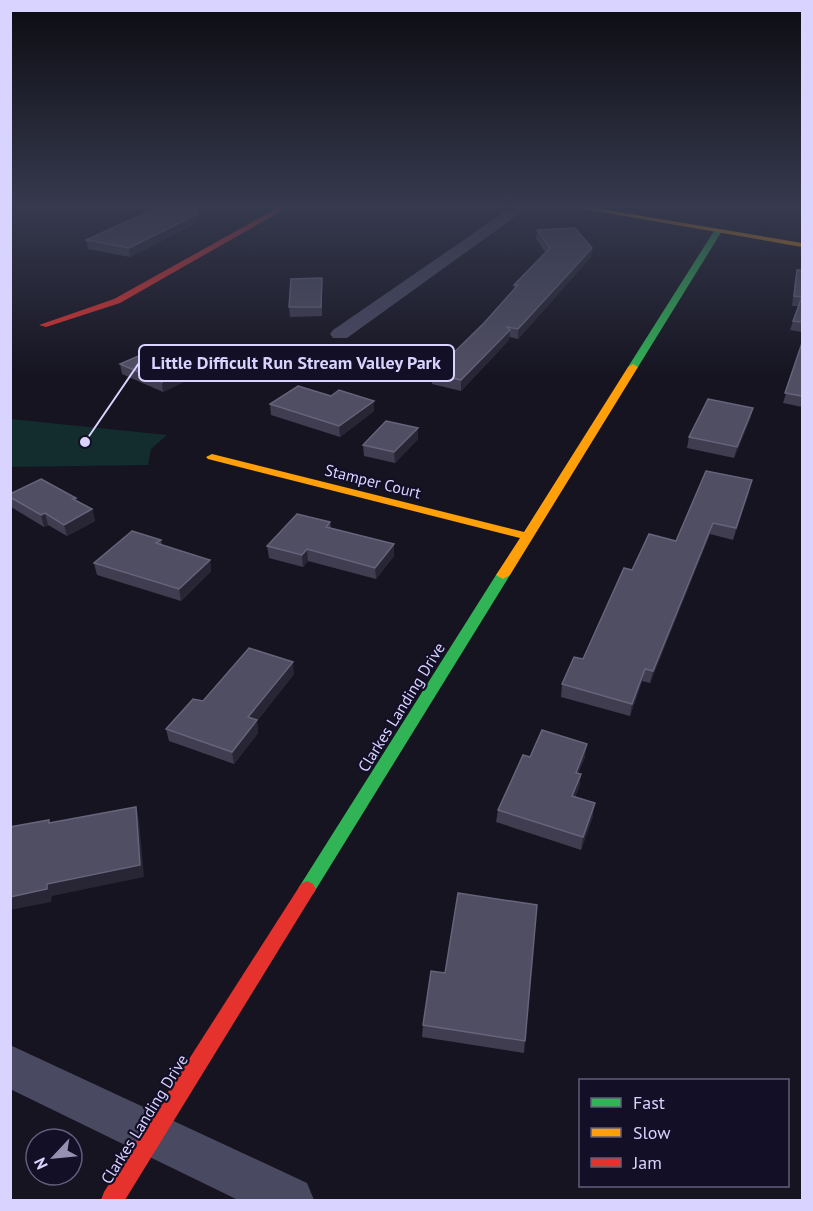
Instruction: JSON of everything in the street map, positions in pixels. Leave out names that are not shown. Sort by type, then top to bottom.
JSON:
[{"type":"street","points":[[43,325],[117,301],[185,263]]},
{"type":"street","points":[[340,334],[442,263]]},
{"type":"street","name":"Clarkes Landing Drive","points":[[112,1200],[698,263]]},
{"type":"street","name":"Stamper Court","points":[[212,457],[527,536]]},
{"type":"street","points":[[10,1066],[290,1200]]},
{"type":"green space","points":[[11,419],[167,435],[151,449],[148,465],[11,467]]},
{"type":"building","points":[[536,263],[579,263],[518,329],[507,327],[510,330],[461,380],[432,374],[484,323],[518,285],[514,285]]},
{"type":"building","points":[[797,270],[802,270],[802,297],[794,296]]},
{"type":"building","points":[[322,278],[321,307],[289,307],[291,279]]},
{"type":"building","points":[[802,297],[802,322],[793,321]]},
{"type":"building","points":[[802,343],[802,396],[785,393]]},
{"type":"building","points":[[159,347],[201,363],[162,382],[120,364]]},
{"type":"building","points":[[298,386],[331,396],[339,390],[374,401],[339,426],[270,404]]},
{"type":"building","points":[[708,399],[753,408],[737,447],[689,437]]},
{"type":"building","points":[[386,421],[418,428],[394,452],[363,445]]},
{"type":"building","points":[[706,471],[752,480],[736,528],[713,523],[653,671],[645,669],[632,704],[562,684],[574,657],[583,659],[624,568],[632,570],[649,534],[676,541]]},
{"type":"building","points":[[41,479],[92,509],[64,525],[45,513],[41,515],[10,497],[10,494]]},
{"type":"building","points":[[297,514],[330,522],[326,527],[394,544],[375,568],[307,549],[302,555],[267,546]]},
{"type":"building","points":[[132,531],[161,540],[156,543],[210,560],[179,589],[94,563]]},
{"type":"building","points":[[249,648],[293,662],[248,717],[257,720],[232,752],[166,729],[193,699],[203,701]]},
{"type":"building","points":[[542,730],[587,744],[576,773],[581,774],[572,796],[595,803],[583,837],[498,810],[523,755],[530,757]]},
{"type":"building","points":[[136,807],[140,865],[47,884],[47,889],[10,897],[10,827],[49,820],[49,823]]},
{"type":"building","points":[[458,893],[537,905],[525,1041],[423,1025],[431,971],[445,973]]},
{"type":"traffic: fast","points":[[633,367],[698,263]]},
{"type":"traffic: fast","points":[[307,889],[503,575]]},
{"type":"traffic: slow","points":[[503,575],[633,367]]},
{"type":"traffic: slow","points":[[212,457],[527,536]]},
{"type":"traffic: jam","points":[[43,325],[117,301],[185,263]]},
{"type":"traffic: jam","points":[[112,1200],[307,889]]},
{"type":"place","name":"Little Difficult Run Stream Valley Park","points":[[85,442]]}]
